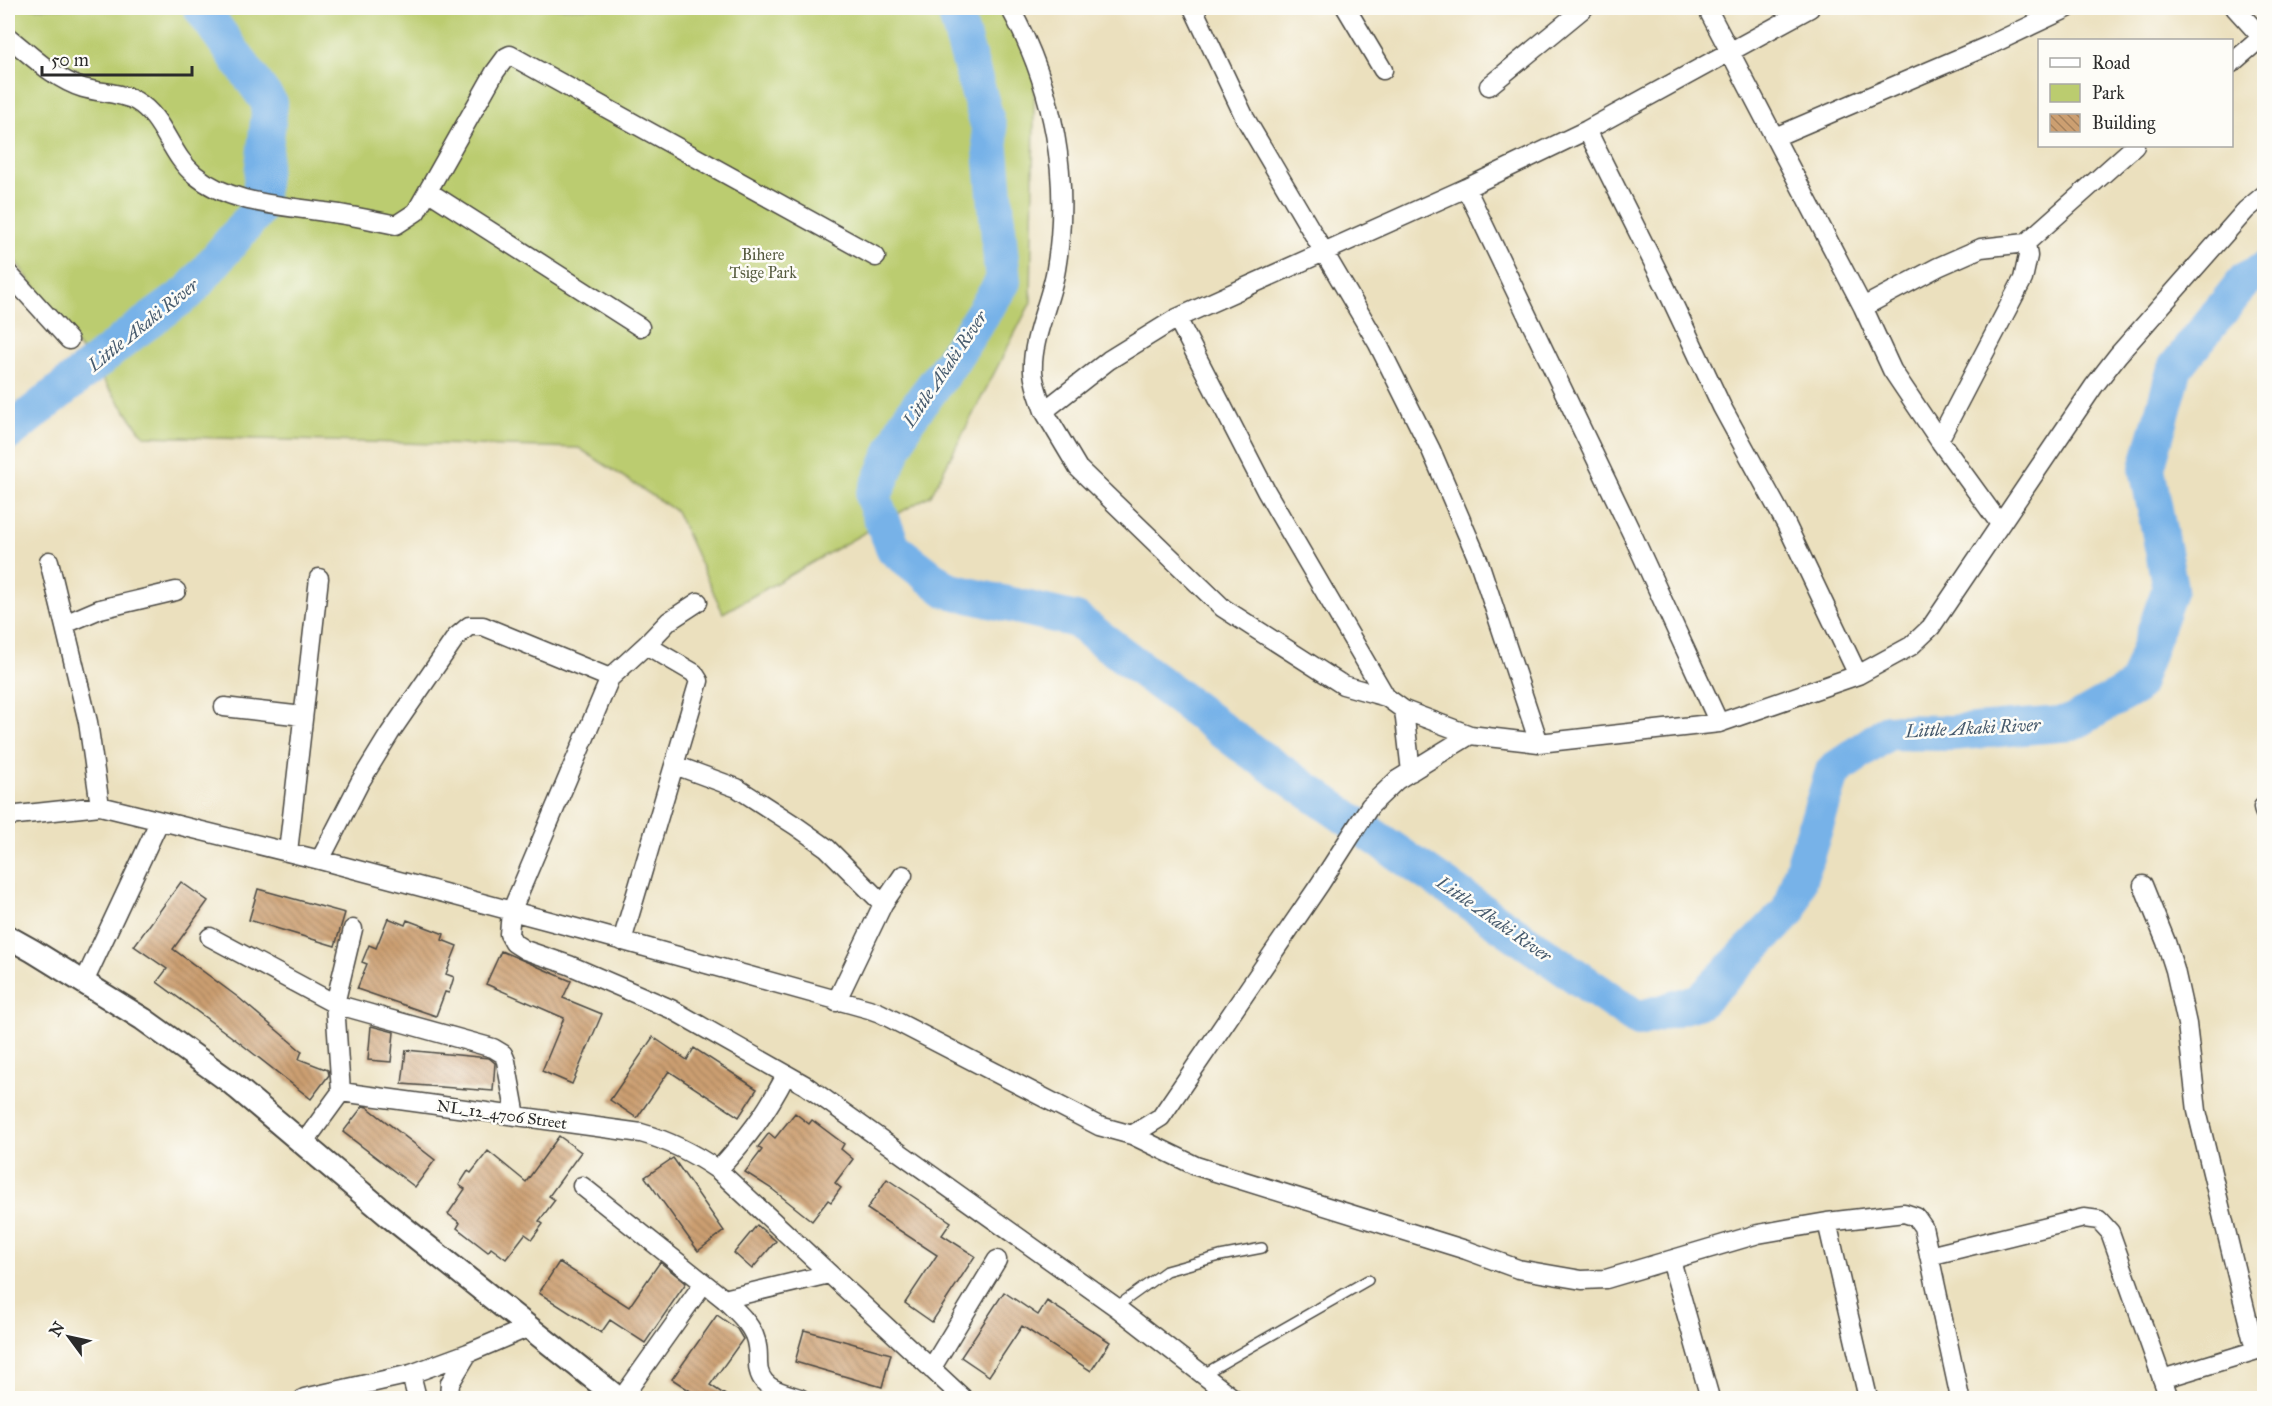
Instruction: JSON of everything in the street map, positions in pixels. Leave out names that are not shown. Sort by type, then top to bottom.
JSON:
[{"type":"street","points":[[1010,8],[1024,34],[1051,107],[1062,190],[1062,233],[1056,272],[1033,359],[1033,374],[1044,411],[1078,468],[1223,608],[1343,685],[1386,697],[1404,710],[1470,735],[1539,744],[1719,723],[1858,675],[1911,646],[1931,627],[2094,386],[2118,355],[2246,210],[2265,195]]},
{"type":"street","points":[[1193,8],[1245,118],[1377,344],[1448,491],[1479,562],[1539,744]]},
{"type":"street","points":[[1346,8],[1383,70]]},
{"type":"street","points":[[1489,86],[1584,8]]},
{"type":"street","points":[[1707,8],[1863,307],[1892,370],[1939,441],[2000,524]]},
{"type":"street","points":[[1044,411],[1109,360],[1176,318],[1466,188],[1587,130],[1810,8]]},
{"type":"street","points":[[1775,136],[1990,45],[2068,8]]},
{"type":"street","points":[[2233,62],[2263,39],[2235,8]]},
{"type":"street","points":[[8,37],[55,75],[70,83],[84,88],[119,94],[135,101],[158,121],[180,162],[209,186],[232,197],[396,225],[416,212],[495,72],[510,55],[876,257]]},
{"type":"street","points":[[1587,130],[1722,407],[1785,524],[1858,675]]},
{"type":"street","points":[[1863,307],[1938,267],[1981,248],[2026,243],[2133,147]]},
{"type":"street","points":[[1466,188],[1634,538],[1719,723]]},
{"type":"street","points":[[429,192],[640,327]]},
{"type":"street","points":[[1939,441],[2023,279],[2028,255],[2026,243]]},
{"type":"street","points":[[8,273],[69,340]]},
{"type":"street","points":[[1176,318],[1266,491],[1386,697]]},
{"type":"street","points":[[49,561],[88,722],[100,806]]},
{"type":"street","points":[[288,852],[319,578]]},
{"type":"street","points":[[65,624],[100,609],[176,591]]},
{"type":"street","points":[[698,602],[669,621],[610,678],[511,912],[509,934],[514,943],[525,950],[569,964],[670,1009],[815,1092],[1116,1307],[1233,1398]]},
{"type":"street","points":[[320,860],[360,782],[390,733],[456,637],[469,626],[483,626],[610,678]]},
{"type":"street","points":[[622,941],[699,678],[646,645]]},
{"type":"street","points":[[224,706],[303,716]]},
{"type":"street","points":[[1404,710],[1411,772]]},
{"type":"street","points":[[1132,1135],[1161,1117],[1370,806],[1389,785],[1470,735]]},
{"type":"street","points":[[675,765],[736,788],[796,826],[827,848],[883,904]]},
{"type":"street","points":[[8,816],[100,806],[320,860],[880,1013],[1099,1126],[1132,1135],[1196,1166],[1466,1250],[1518,1269],[1582,1280],[1606,1279],[1758,1234],[1827,1222],[1904,1213],[1917,1217],[1923,1227],[1960,1398]]},
{"type":"street","points":[[84,982],[159,822]]},
{"type":"street","points":[[836,1002],[883,904],[903,875]]},
{"type":"street","points":[[2143,885],[2175,970],[2187,1024],[2197,1111],[2260,1349],[2162,1379]]},
{"type":"street","points":[[303,1144],[341,1092],[335,1004],[353,928]]},
{"type":"street","points":[[8,937],[143,1019],[229,1081],[527,1328],[620,1398],[703,1284]]},
{"type":"street","points":[[210,937],[335,1004],[493,1048],[502,1053],[506,1061],[516,1116]]},
{"type":"street","points":[[718,1170],[753,1131],[769,1108],[786,1075]]},
{"type":"street","name":"NL_12_4706 Street","points":[[341,1092],[641,1133],[670,1141],[694,1153],[718,1170],[963,1398]]},
{"type":"street","points":[[582,1186],[724,1299],[749,1326],[755,1337],[758,1348],[758,1370],[768,1387],[800,1398]]},
{"type":"street","points":[[1929,1256],[2084,1218],[2099,1220],[2110,1232],[2169,1398]]},
{"type":"street","points":[[1827,1222],[1868,1398]]},
{"type":"street","points":[[931,1369],[997,1260]]},
{"type":"street","points":[[1671,1260],[1710,1398]]},
{"type":"street","points":[[724,1299],[829,1274]]},
{"type":"street","points":[[304,1398],[347,1394],[411,1374],[527,1328]]},
{"type":"street","points":[[449,1398],[450,1383],[468,1353]]},
{"type":"street","points":[[411,1374],[417,1398]]},
{"type":"lane","points":[[1116,1307],[1166,1271],[1220,1256],[1262,1248]]},
{"type":"lane","points":[[1202,1375],[1368,1280]]},
{"type":"green space","name":"Bihere Tsige Park","points":[[8,8],[999,8],[1035,53],[1031,302],[931,495],[723,613],[676,511],[579,448],[144,436],[8,251]]},
{"type":"building","points":[[181,882],[208,901],[173,949],[239,998],[302,1051],[299,1059],[328,1070],[329,1075],[311,1099],[157,982],[167,969],[134,946]]},
{"type":"building","points":[[258,889],[345,913],[335,946],[249,920]]},
{"type":"building","points":[[388,918],[405,925],[407,920],[444,934],[442,940],[457,946],[446,974],[454,977],[449,993],[445,992],[436,1016],[357,989],[367,964],[362,962],[369,945],[376,948]]},
{"type":"building","points":[[501,951],[571,981],[563,998],[602,1014],[572,1084],[542,1071],[564,1018],[486,984]]},
{"type":"building","points":[[371,1026],[394,1032],[391,1062],[368,1060]]},
{"type":"building","points":[[653,1037],[687,1060],[694,1048],[757,1089],[739,1117],[669,1071],[637,1118],[610,1100]]},
{"type":"building","points":[[406,1050],[489,1058],[495,1063],[493,1091],[402,1084]]},
{"type":"building","points":[[363,1106],[435,1160],[415,1187],[343,1132]]},
{"type":"building","points":[[795,1113],[809,1124],[812,1120],[844,1144],[841,1149],[853,1159],[835,1183],[841,1188],[831,1202],[828,1200],[812,1221],[772,1189],[745,1172],[762,1150],[758,1147],[769,1133],[775,1138]]},
{"type":"building","points":[[559,1136],[581,1152],[549,1196],[555,1200],[539,1221],[543,1224],[532,1239],[525,1234],[506,1259],[491,1248],[488,1252],[457,1228],[460,1223],[448,1214],[465,1189],[459,1185],[468,1171],[471,1173],[488,1151],[526,1182]]},
{"type":"building","points":[[673,1158],[724,1231],[698,1251],[645,1177]]},
{"type":"building","points":[[887,1179],[951,1222],[942,1235],[975,1256],[932,1322],[905,1303],[937,1255],[867,1209]]},
{"type":"building","points":[[757,1225],[776,1241],[752,1269],[734,1253]]},
{"type":"building","points":[[559,1262],[629,1307],[660,1262],[686,1283],[645,1343],[610,1320],[601,1333],[539,1293]]},
{"type":"building","points":[[1004,1292],[1038,1315],[1047,1301],[1110,1342],[1091,1371],[1022,1326],[989,1376],[961,1357]]},
{"type":"building","points":[[717,1315],[737,1329],[743,1339],[710,1385],[730,1398],[701,1398],[672,1379]]},
{"type":"building","points":[[804,1330],[891,1354],[882,1387],[795,1362]]},
{"type":"waterway","name":"Little Akaki River","points":[[8,433],[131,334],[189,292],[258,210],[270,104],[201,8]]},
{"type":"waterway","name":"Little Akaki River","points":[[954,8],[989,128],[1003,282],[947,368],[906,422],[873,498],[894,549],[947,590],[1076,620],[1242,745],[1638,1019],[1700,1001],[1789,911],[1833,771],[1888,732],[1951,733],[2072,723],[2135,687],[2170,588],[2147,468],[2175,368],[2246,279],[2264,270]]}]
